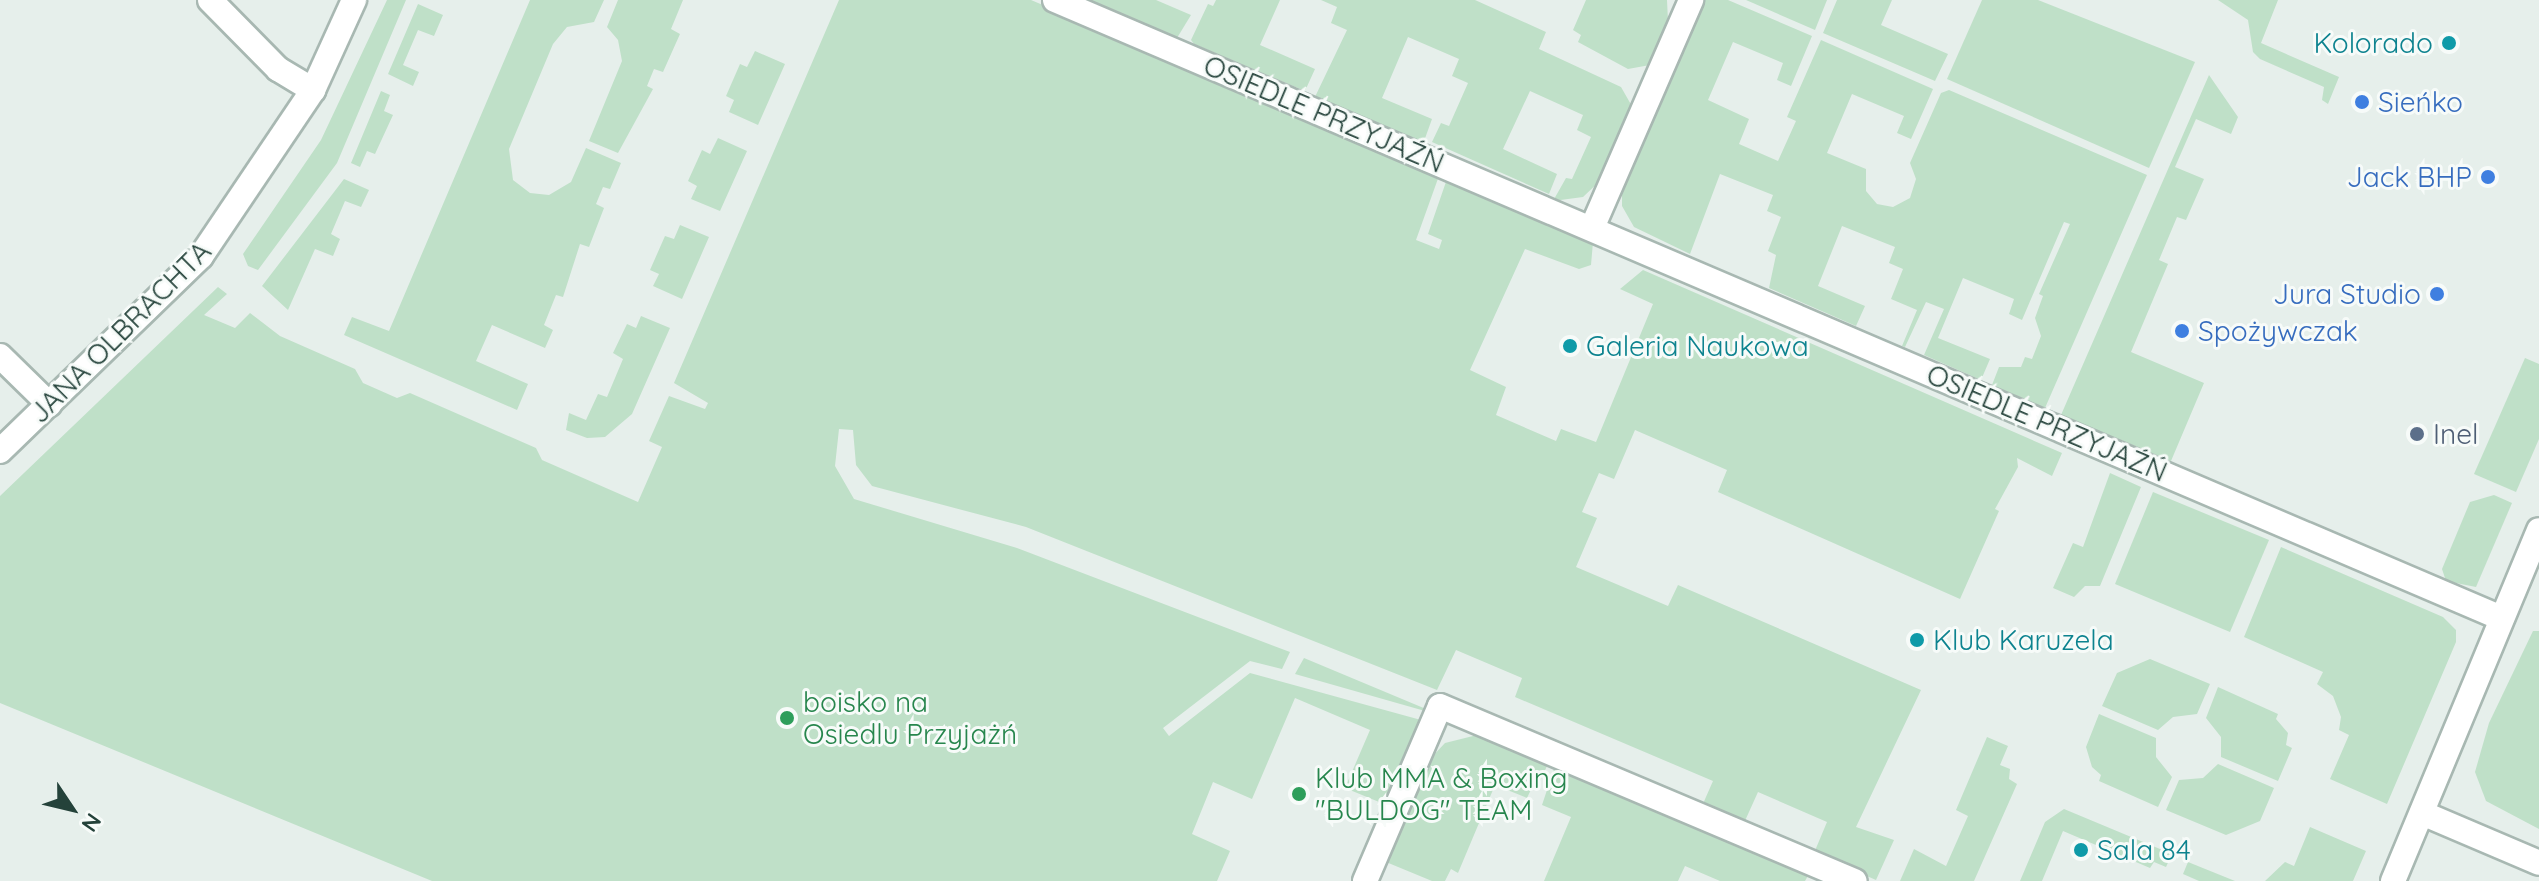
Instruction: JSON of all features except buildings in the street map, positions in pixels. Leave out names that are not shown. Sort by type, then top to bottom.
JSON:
[{"type":"street","points":[[210,0],[278,69],[313,90]]},
{"type":"street","name":"JANA OLBRACHTA","points":[[0,451],[201,256],[313,90],[354,0]]},
{"type":"street","name":"OSIEDLE PRZYJAŹŃ","points":[[1055,0],[2501,618]]},
{"type":"street","points":[[1592,228],[1691,0]]},
{"type":"street","points":[[0,356],[49,404]]},
{"type":"street","points":[[2393,881],[2539,530]]},
{"type":"street","points":[[1365,881],[1440,706],[1855,881]]},
{"type":"street","points":[[2422,813],[2539,863]]},
{"type":"green space","points":[[387,0],[406,0],[337,163],[258,270],[248,266],[243,254],[321,140]]},
{"type":"green space","points":[[530,0],[604,0],[594,22],[567,27],[553,44],[509,149],[513,180],[530,193],[549,195],[571,182],[586,148],[621,163],[610,189],[603,187],[596,204],[604,208],[589,247],[580,244],[563,297],[556,295],[544,325],[553,330],[545,348],[492,325],[476,361],[528,384],[517,410],[344,335],[352,317],[389,331]]},
{"type":"green space","points":[[618,0],[683,0],[671,29],[680,34],[663,72],[654,69],[647,86],[653,89],[618,153],[589,141],[622,61],[618,40],[607,27]]},
{"type":"green space","points":[[839,0],[1031,0],[1440,173],[1416,240],[1439,249],[1442,240],[1428,234],[1448,176],[1593,242],[1591,265],[1579,269],[1525,249],[1470,370],[1506,387],[1496,415],[1556,441],[1561,429],[1596,442],[1653,304],[1620,289],[1643,270],[2062,453],[2052,476],[2017,458],[2018,467],[1995,509],[1999,511],[1960,599],[1718,492],[1727,470],[1635,430],[1614,479],[1599,473],[1582,512],[1597,518],[1576,567],[1668,606],[1678,585],[1921,690],[1856,827],[1894,840],[1876,880],[1814,853],[1827,822],[1758,792],[1744,823],[1702,806],[1713,781],[1515,697],[1522,678],[1456,650],[1437,690],[1026,527],[872,486],[856,465],[853,430],[839,429],[835,466],[854,499],[1017,548],[1290,652],[1282,669],[1250,661],[1163,728],[1169,736],[1250,673],[1421,720],[1384,804],[1345,788],[1370,730],[1295,698],[1252,799],[1213,782],[1192,834],[1230,851],[1217,881],[432,881],[0,703],[0,496],[218,287],[227,294],[204,315],[235,328],[250,313],[280,336],[355,369],[363,383],[397,398],[410,393],[536,448],[542,460],[638,502],[662,447],[649,441],[669,396],[705,409],[708,403],[674,383]]},
{"type":"green space","points":[[1089,0],[1156,0],[1191,15],[1177,38]]},
{"type":"green space","points":[[1216,0],[1280,0],[1260,45],[1315,69],[1305,91],[1194,44],[1191,40],[1208,4],[1213,6]]},
{"type":"green space","points":[[1321,0],[1475,0],[1546,32],[1539,49],[1621,87],[1633,108],[1602,179],[1583,197],[1553,201],[1566,178],[1572,179],[1591,137],[1577,130],[1583,115],[1530,91],[1503,149],[1557,174],[1549,194],[1432,142],[1441,123],[1449,126],[1468,83],[1452,76],[1459,59],[1408,37],[1382,98],[1432,119],[1423,144],[1314,99],[1347,30],[1331,23],[1337,7]]},
{"type":"green space","points":[[1586,0],[1667,0],[1668,21],[1650,65],[1628,69],[1578,42],[1581,35],[1573,30]]},
{"type":"green space","points":[[1702,0],[1728,0],[1812,36],[1791,86],[1777,80],[1783,63],[1733,42],[1708,100],[1749,119],[1739,144],[1778,161],[1796,121],[1787,117],[1821,40],[1933,89],[1911,139],[1897,133],[1904,116],[1852,94],[1827,153],[1866,169],[1866,191],[1877,204],[1893,207],[1910,198],[1916,179],[1910,163],[1941,93],[1949,90],[2147,175],[2045,408],[1992,385],[1999,367],[2021,367],[2025,357],[2032,359],[2041,336],[2035,318],[2043,296],[2039,294],[2070,224],[2064,222],[2022,320],[2009,314],[2014,299],[1963,278],[1938,338],[1990,359],[1981,380],[1924,355],[1944,309],[1926,302],[1905,347],[1902,346],[1917,310],[1891,299],[1903,269],[1889,263],[1895,247],[1842,226],[1818,286],[1865,306],[1856,326],[1769,288],[1776,255],[1768,251],[1781,217],[1767,211],[1773,195],[1720,174],[1690,254],[1634,227],[1622,206],[1622,191]]},
{"type":"green space","points":[[1746,0],[1827,0],[1815,30]]},
{"type":"green space","points":[[1837,0],[1892,0],[1881,25],[1948,54],[1935,81],[1823,33]]},
{"type":"green space","points":[[1982,0],[2038,0],[2195,62],[2149,168],[1947,79]]},
{"type":"green space","points":[[2218,0],[2278,0],[2261,43],[2339,77],[2328,104],[2322,100],[2324,87],[2260,59],[2253,52],[2248,20]]},
{"type":"green space","points":[[418,4],[443,15],[434,36],[418,30],[403,65],[419,72],[413,86],[388,74]]},
{"type":"green space","points":[[755,51],[785,64],[758,125],[729,112],[734,100],[726,96],[740,64],[747,67]]},
{"type":"green space","points":[[2209,75],[2238,117],[2231,134],[2196,119],[2175,167],[2204,179],[2186,220],[2177,217],[2159,260],[2168,264],[2131,352],[2204,383],[2171,461],[2061,415]]},
{"type":"green space","points":[[381,91],[390,95],[384,111],[393,115],[375,154],[367,151],[360,167],[351,163]]},
{"type":"green space","points":[[718,138],[747,151],[720,211],[691,199],[697,186],[688,181],[702,150],[710,154]]},
{"type":"green space","points":[[344,179],[369,190],[361,207],[345,201],[331,234],[340,239],[333,256],[315,249],[288,310],[262,286]]},
{"type":"green space","points":[[680,225],[709,237],[682,299],[653,286],[659,274],[650,270],[665,236],[674,239]]},
{"type":"green space","points":[[641,316],[670,328],[632,414],[605,437],[587,438],[566,430],[569,413],[586,420],[598,394],[607,397],[623,359],[613,353],[627,324],[636,328]]},
{"type":"green space","points":[[2525,358],[2539,364],[2539,439],[2516,492],[2474,474]]},
{"type":"green space","points":[[2110,473],[2141,487],[2100,586],[2085,586],[2074,597],[2053,588],[2073,543],[2083,547]]},
{"type":"green space","points":[[2153,492],[2269,540],[2230,632],[2115,584]]},
{"type":"green space","points":[[2494,495],[2512,503],[2476,587],[2446,581],[2442,569],[2470,502]]},
{"type":"green space","points":[[2281,547],[2443,617],[2456,630],[2456,642],[2387,804],[2330,779],[2349,735],[2339,730],[2341,717],[2333,696],[2317,684],[2323,672],[2244,637]]},
{"type":"green space","points":[[2533,631],[2539,631],[2539,829],[2486,801],[2475,772],[2489,723]]},
{"type":"green space","points":[[1304,658],[1426,709],[1295,674]]},
{"type":"green space","points":[[2150,659],[2210,684],[2197,714],[2173,717],[2158,730],[2102,706],[2117,673]]},
{"type":"green space","points":[[2218,687],[2278,714],[2276,719],[2288,733],[2286,745],[2292,748],[2278,781],[2221,757],[2221,737],[2206,718]]},
{"type":"green space","points":[[2099,714],[2156,738],[2156,757],[2172,777],[2158,807],[2099,781],[2101,775],[2092,767],[2086,747]]},
{"type":"green space","points":[[1477,735],[1548,764],[1540,781],[1536,779],[1527,798],[1495,785],[1458,873],[1451,869],[1445,881],[1432,881],[1386,862],[1429,760],[1445,743]]},
{"type":"green space","points":[[1987,737],[2008,746],[2000,765],[2010,769],[2009,779],[2017,784],[1974,881],[1900,881],[1914,849],[1946,866],[1968,816],[1956,810]]},
{"type":"green space","points":[[2218,764],[2274,788],[2260,821],[2226,835],[2166,810],[2179,780],[2203,778]]},
{"type":"green space","points":[[1555,766],[1809,874],[1805,881],[1720,881],[1685,866],[1678,881],[1544,881],[1571,817],[1542,805]]},
{"type":"green space","points":[[2064,809],[2172,854],[2166,867],[2154,862],[2150,868],[2063,831],[2042,881],[2020,881],[2045,822]]},
{"type":"green space","points":[[2310,827],[2366,851],[2353,881],[2265,881],[2285,862],[2294,866]]},
{"type":"green space","points":[[2188,862],[2235,881],[2199,881],[2183,874]]},
{"type":"place","name":"Kolorado","points":[[2449,43]]},
{"type":"place","name":"Sieńko","points":[[2362,102]]},
{"type":"place","name":"Jack BHP","points":[[2488,177]]},
{"type":"place","name":"Jura Studio","points":[[2437,294]]},
{"type":"place","name":"Spożywczak","points":[[2182,331]]},
{"type":"place","name":"Galeria Naukowa","points":[[1570,346]]},
{"type":"place","name":"Inel","points":[[2417,434]]},
{"type":"place","name":"Klub Karuzela","points":[[1917,640]]},
{"type":"place","name":"boisko na Osiedlu Przyjażń","points":[[787,718]]},
{"type":"place","name":"Klub MMA & Boxing \"BULDOG\" TEAM","points":[[1299,794]]},
{"type":"place","name":"Sala 84","points":[[2081,850]]}]
